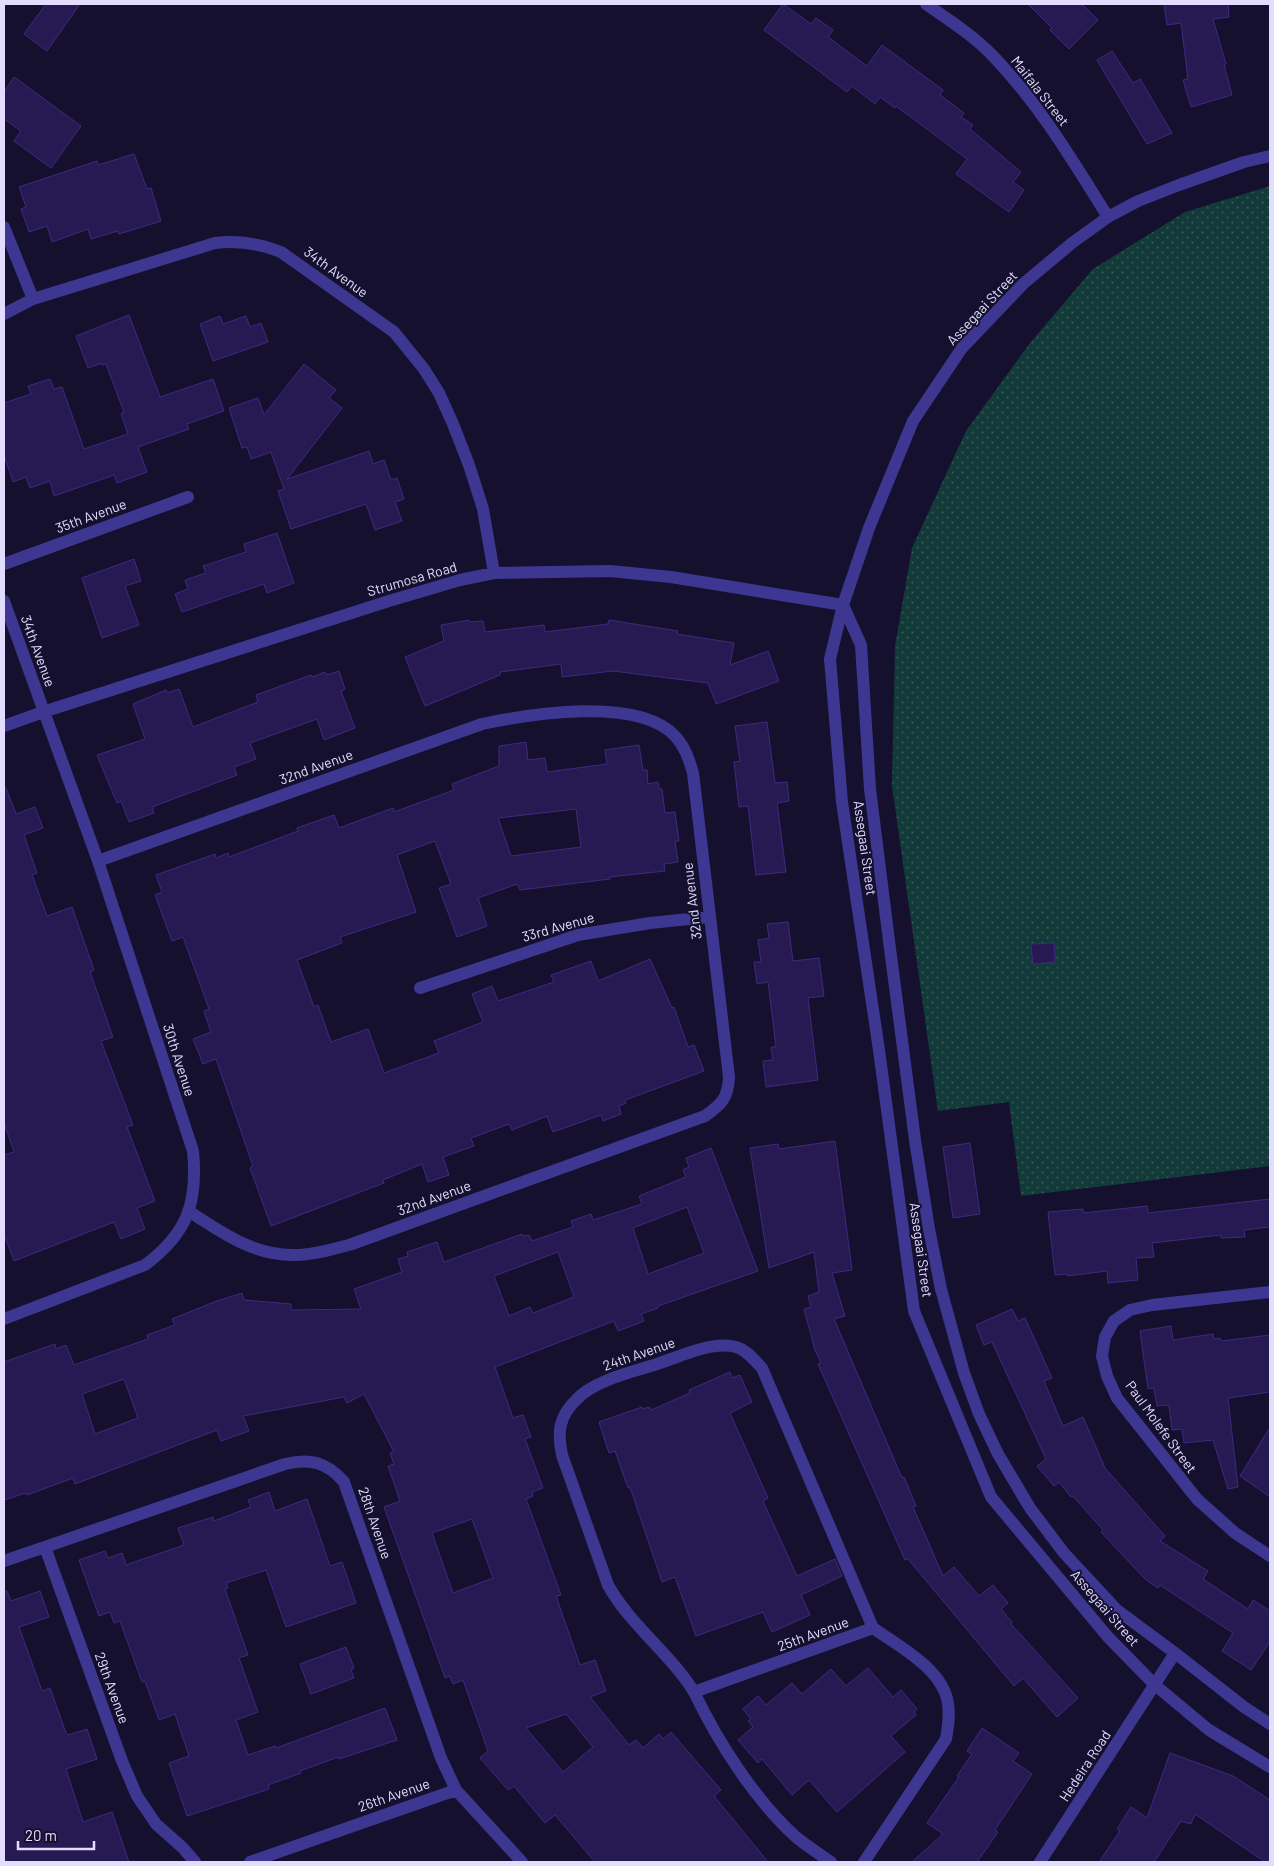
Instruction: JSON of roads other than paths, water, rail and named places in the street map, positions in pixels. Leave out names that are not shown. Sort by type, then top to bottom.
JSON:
[{"type":"street","name":"Maifala Street","points":[[926,4],[991,54],[1029,96],[1108,217]]},
{"type":"street","name":"Assegaai Street","points":[[1270,156],[1244,162],[1179,185],[1138,201],[1108,217],[1072,242],[1023,284],[962,348],[913,421],[869,528],[843,605],[830,659],[842,802],[879,1050],[914,1311],[991,1497],[1108,1638],[1155,1686],[1209,1730],[1270,1767]]},
{"type":"street","points":[[4,227],[32,299]]},
{"type":"street","name":"34th Avenue","points":[[4,314],[32,299],[214,243],[249,242],[281,252],[394,332],[424,368],[449,416],[468,465],[483,509],[494,573]]},
{"type":"street","name":"35th Avenue","points":[[4,564],[188,497]]},
{"type":"street","name":"Strumosa Road","points":[[4,726],[388,601],[460,580],[494,573],[610,570],[671,577],[843,605]]},
{"type":"street","name":"34th Avenue","points":[[4,601],[43,712]]},
{"type":"street","name":"Assegaai Street","points":[[843,605],[861,645],[870,789],[924,1194],[941,1289],[964,1373],[979,1414],[998,1454],[1030,1508],[1064,1552],[1116,1610],[1244,1707],[1270,1724]]},
{"type":"street","name":"30th Avenue","points":[[4,1319],[146,1265],[165,1248],[190,1212],[194,1187],[193,1151],[98,861],[43,712]]},
{"type":"street","name":"32nd Avenue","points":[[98,861],[482,724],[519,717],[554,712],[628,714],[657,723],[674,735],[688,754],[693,774],[729,1077],[728,1091],[719,1106],[705,1116],[352,1244],[314,1253],[294,1255],[251,1248],[190,1212]]},
{"type":"street","name":"33rd Avenue","points":[[420,988],[578,935],[650,923],[709,917]]},
{"type":"street","name":"Paul Molefe Street","points":[[1270,1292],[1152,1305],[1130,1310],[1114,1321],[1105,1337],[1102,1356],[1107,1376],[1117,1398],[1197,1500],[1234,1533],[1270,1556]]},
{"type":"street","name":"24th Avenue","points":[[694,1692],[685,1677],[623,1609],[611,1590],[562,1455],[559,1439],[562,1420],[568,1408],[578,1397],[598,1384],[701,1349],[735,1346],[752,1357],[762,1368],[873,1628]]},
{"type":"street","name":"28th Avenue","points":[[45,1547],[285,1464],[310,1461],[334,1470],[344,1482],[441,1758],[456,1790]]},
{"type":"street","points":[[4,1561],[45,1547]]},
{"type":"street","name":"29th Avenue","points":[[45,1547],[122,1761],[137,1796],[156,1824],[183,1848],[195,1862]]},
{"type":"street","points":[[864,1862],[946,1739],[949,1719],[948,1702],[944,1689],[936,1676],[914,1656],[873,1628]]},
{"type":"street","name":"25th Avenue","points":[[694,1692],[873,1628]]},
{"type":"street","name":"Hedeira Road","points":[[1040,1862],[1175,1653]]},
{"type":"street","points":[[694,1692],[719,1740],[761,1798],[797,1838],[831,1862]]},
{"type":"street","points":[[456,1790],[522,1862]]},
{"type":"street","name":"26th Avenue","points":[[250,1862],[456,1790]]}]
